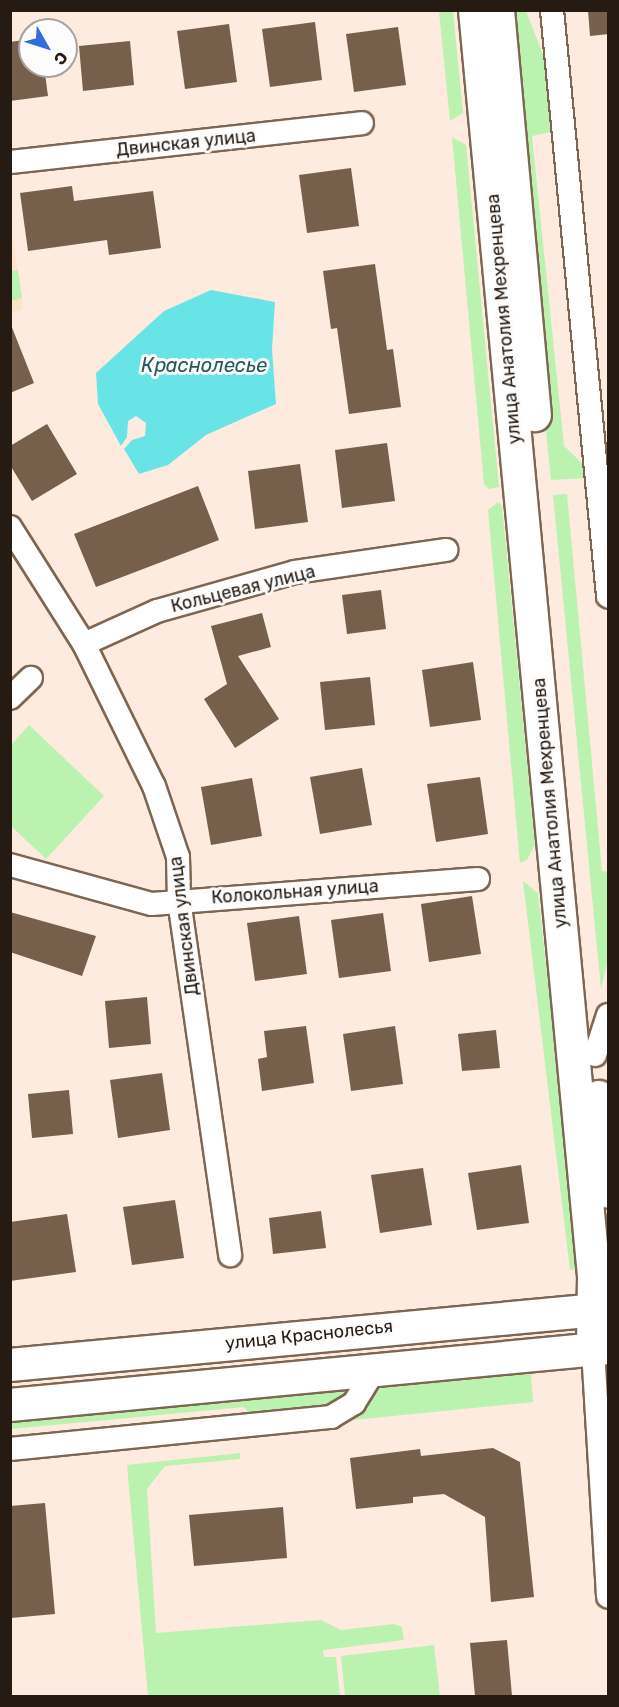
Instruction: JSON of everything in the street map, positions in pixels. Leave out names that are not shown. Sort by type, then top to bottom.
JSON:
[{"type":"street","name":"улица Анатолия Мехренцева","points":[[475,10],[602,1310],[601,1349],[609,1597]]},
{"type":"street","name":"улица Анатолия Мехренцева","points":[[498,10],[604,1033],[609,1192]]},
{"type":"street","points":[[541,10],[553,21],[609,596]]},
{"type":"street","name":"Двинская улица","points":[[10,162],[362,123]]},
{"type":"street","name":"Двинская улица","points":[[10,527],[84,644],[154,786],[178,857],[179,900],[230,1255]]},
{"type":"street","name":"Кольцевая улица","points":[[84,644],[157,611],[295,572],[446,550]]},
{"type":"street","points":[[10,698],[31,678]]},
{"type":"street","name":"Колокольная улица","points":[[10,865],[152,904],[179,900],[478,879]]},
{"type":"street","name":"улица Краснолесья","points":[[10,1365],[602,1310]]},
{"type":"street","points":[[10,1405],[601,1349]]},
{"type":"street","points":[[10,1449],[331,1417],[354,1403],[375,1369]]},
{"type":"shaded area","points":[[10,220],[23,309],[11,313],[10,313]]},
{"type":"green space","points":[[439,11],[453,11],[463,113],[450,121]]},
{"type":"green space","points":[[503,11],[526,11],[544,57],[551,132],[532,136],[564,446],[586,467],[587,478],[551,480]]},
{"type":"green space","points":[[452,137],[466,145],[499,487],[489,489],[484,484]]},
{"type":"green space","points":[[18,270],[22,298],[11,301],[11,271]]},
{"type":"green space","points":[[567,494],[602,871],[608,872],[608,958],[601,989],[553,495]]},
{"type":"green space","points":[[498,502],[502,506],[535,844],[527,860],[520,863],[488,510]]},
{"type":"green space","points":[[29,725],[104,796],[46,859],[11,826],[11,745]]},
{"type":"green space","points":[[523,881],[538,893],[580,1269],[570,1270]]},
{"type":"green space","points":[[531,1374],[533,1402],[343,1421],[378,1386]]},
{"type":"green space","points":[[354,1389],[331,1408],[251,1416],[244,1407],[11,1429],[11,1421]]},
{"type":"green space","points":[[240,1453],[240,1459],[165,1466],[147,1489],[156,1633],[321,1620],[341,1630],[394,1624],[402,1627],[404,1640],[323,1650],[324,1657],[336,1657],[340,1696],[148,1696],[127,1465]]},
{"type":"green space","points":[[434,1645],[440,1696],[345,1696],[341,1656]]},
{"type":"water","name":"Краснолесье","points":[[211,290],[275,302],[272,349],[276,404],[206,435],[168,465],[139,474],[124,449],[132,440],[145,436],[146,423],[136,416],[128,421],[127,437],[121,446],[98,404],[96,373],[164,311]]},
{"type":"building","points":[[588,10],[609,10],[609,34],[590,36]]},
{"type":"building","points":[[315,22],[322,80],[270,87],[262,29]]},
{"type":"building","points":[[229,24],[237,82],[185,89],[177,31]]},
{"type":"building","points":[[398,27],[406,85],[354,92],[346,34]]},
{"type":"building","points":[[18,41],[18,78],[46,78],[48,96],[10,101],[10,42]]},
{"type":"building","points":[[130,41],[134,85],[83,91],[79,46]]},
{"type":"building","points":[[351,168],[359,226],[307,233],[299,175]]},
{"type":"building","points":[[72,186],[74,201],[153,191],[161,248],[109,255],[107,240],[28,251],[20,193]]},
{"type":"building","points":[[375,264],[387,350],[393,349],[401,407],[349,414],[337,328],[331,329],[323,271]]},
{"type":"building","points":[[10,326],[34,383],[10,393]]},
{"type":"building","points":[[47,424],[77,474],[32,501],[10,465],[10,446]]},
{"type":"building","points":[[387,443],[395,501],[342,508],[335,450]]},
{"type":"building","points":[[300,464],[308,522],[255,529],[248,471]]},
{"type":"building","points":[[198,486],[219,540],[96,587],[74,534]]},
{"type":"building","points":[[381,590],[386,629],[347,634],[342,595]]},
{"type":"building","points":[[262,613],[271,647],[238,656],[279,719],[235,748],[204,699],[227,684],[211,626]]},
{"type":"building","points":[[473,662],[481,720],[430,727],[422,670]]},
{"type":"building","points":[[370,677],[375,725],[325,730],[320,682]]},
{"type":"building","points":[[362,768],[372,825],[320,834],[310,777]]},
{"type":"building","points":[[480,777],[488,834],[436,842],[427,784]]},
{"type":"building","points":[[252,778],[262,836],[211,845],[201,787]]},
{"type":"building","points":[[472,896],[481,954],[429,962],[421,904]]},
{"type":"building","points":[[10,912],[96,936],[82,976],[10,952]]},
{"type":"building","points":[[383,913],[391,971],[339,978],[331,920]]},
{"type":"building","points":[[299,916],[307,974],[255,981],[247,923]]},
{"type":"building","points":[[147,997],[151,1044],[109,1048],[105,1001]]},
{"type":"building","points":[[306,1026],[314,1083],[262,1091],[258,1059],[267,1057],[264,1031]]},
{"type":"building","points":[[395,1026],[403,1084],[351,1091],[343,1034]]},
{"type":"building","points":[[496,1030],[500,1068],[462,1071],[458,1034]]},
{"type":"building","points":[[162,1073],[170,1130],[118,1138],[110,1080]]},
{"type":"building","points":[[69,1090],[73,1134],[32,1138],[28,1094]]},
{"type":"building","points":[[521,1165],[529,1223],[477,1230],[468,1173]]},
{"type":"building","points":[[423,1168],[432,1225],[380,1233],[371,1175]]},
{"type":"building","points":[[175,1200],[184,1258],[132,1265],[123,1207]]},
{"type":"building","points":[[321,1211],[326,1248],[273,1254],[269,1218]]},
{"type":"building","points":[[67,1214],[76,1272],[10,1281],[10,1222]]},
{"type":"building","points":[[493,1448],[520,1462],[534,1597],[491,1602],[485,1517],[444,1494],[413,1497],[413,1503],[356,1509],[350,1458],[420,1449],[421,1456]]},
{"type":"building","points":[[45,1503],[55,1614],[11,1618],[10,1506]]},
{"type":"building","points":[[283,1507],[287,1558],[194,1566],[189,1515]]},
{"type":"building","points":[[507,1640],[512,1696],[475,1696],[470,1643]]}]
